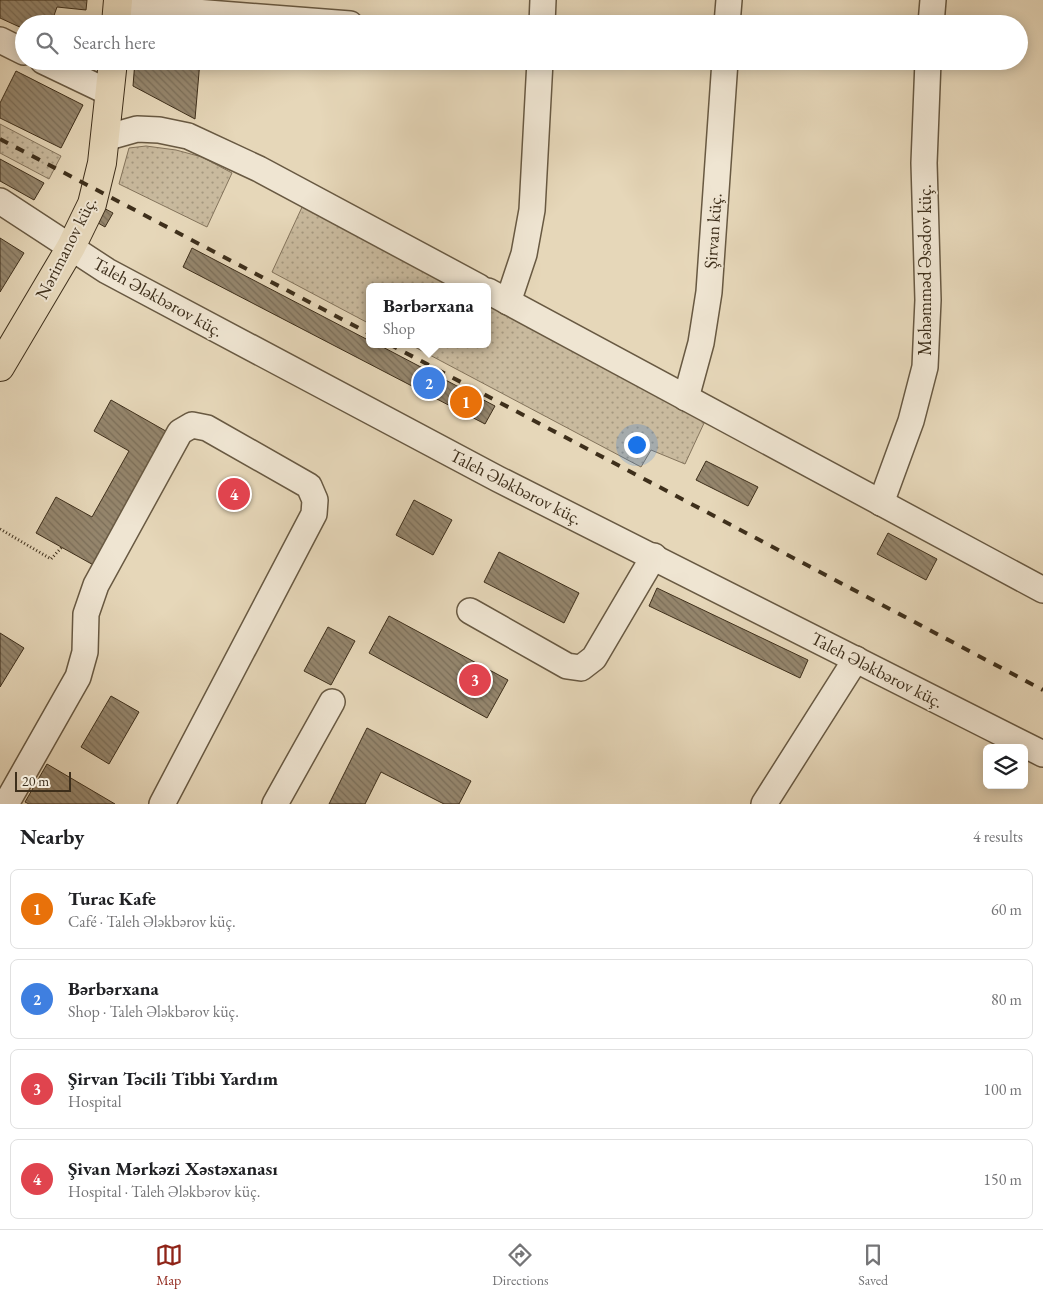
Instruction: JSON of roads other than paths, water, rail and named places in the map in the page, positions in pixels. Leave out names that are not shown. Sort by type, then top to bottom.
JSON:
[{"type":"main road","name":"Nərimanov küç.","points":[[0,367],[71,247],[94,197],[102,163],[112,70]]},
{"type":"street","points":[[542,15],[543,0]]},
{"type":"street","points":[[728,15],[729,0]]},
{"type":"street","points":[[932,15],[933,0]]},
{"type":"street","points":[[118,10],[201,15]]},
{"type":"street","points":[[0,40],[15,48]]},
{"type":"street","points":[[62,70],[110,93]]},
{"type":"street","points":[[540,70],[532,210],[524,254],[498,297],[1043,590]]},
{"type":"street","name":"Şirvan küç.","points":[[686,398],[700,343],[710,292],[724,70]]},
{"type":"street","name":"Məhəmməd Əsədov küç.","points":[[881,502],[911,421],[924,368],[928,300],[924,163],[928,70]]},
{"type":"street","points":[[105,138],[137,129],[159,130],[188,136],[259,169],[472,283]]},
{"type":"street","name":"Taleh Ələkbərov küç.","points":[[0,200],[107,271],[146,292],[490,474],[1043,754]]},
{"type":"street","points":[[7,804],[78,677],[85,652],[86,614],[96,584],[180,432],[192,425],[208,428],[309,486],[315,500],[314,514],[162,804]]},
{"type":"street","points":[[470,611],[568,666],[581,668],[594,658],[654,556]]},
{"type":"street","points":[[764,804],[856,659]]},
{"type":"street","points":[[275,804],[332,702]]},
{"type":"railway","points":[[0,139],[366,332]]},
{"type":"railway","points":[[397,348],[1043,690]]},
{"type":"place","name":"Bərbərxana","points":[[429,383]]},
{"type":"place","name":"Turac Kafe","points":[[466,402]]},
{"type":"place","name":"Şivan Mərkəzi Xəstəxanası","points":[[234,494]]},
{"type":"place","name":"Şirvan Təcili Tibbi Yardım","points":[[475,680]]}]
